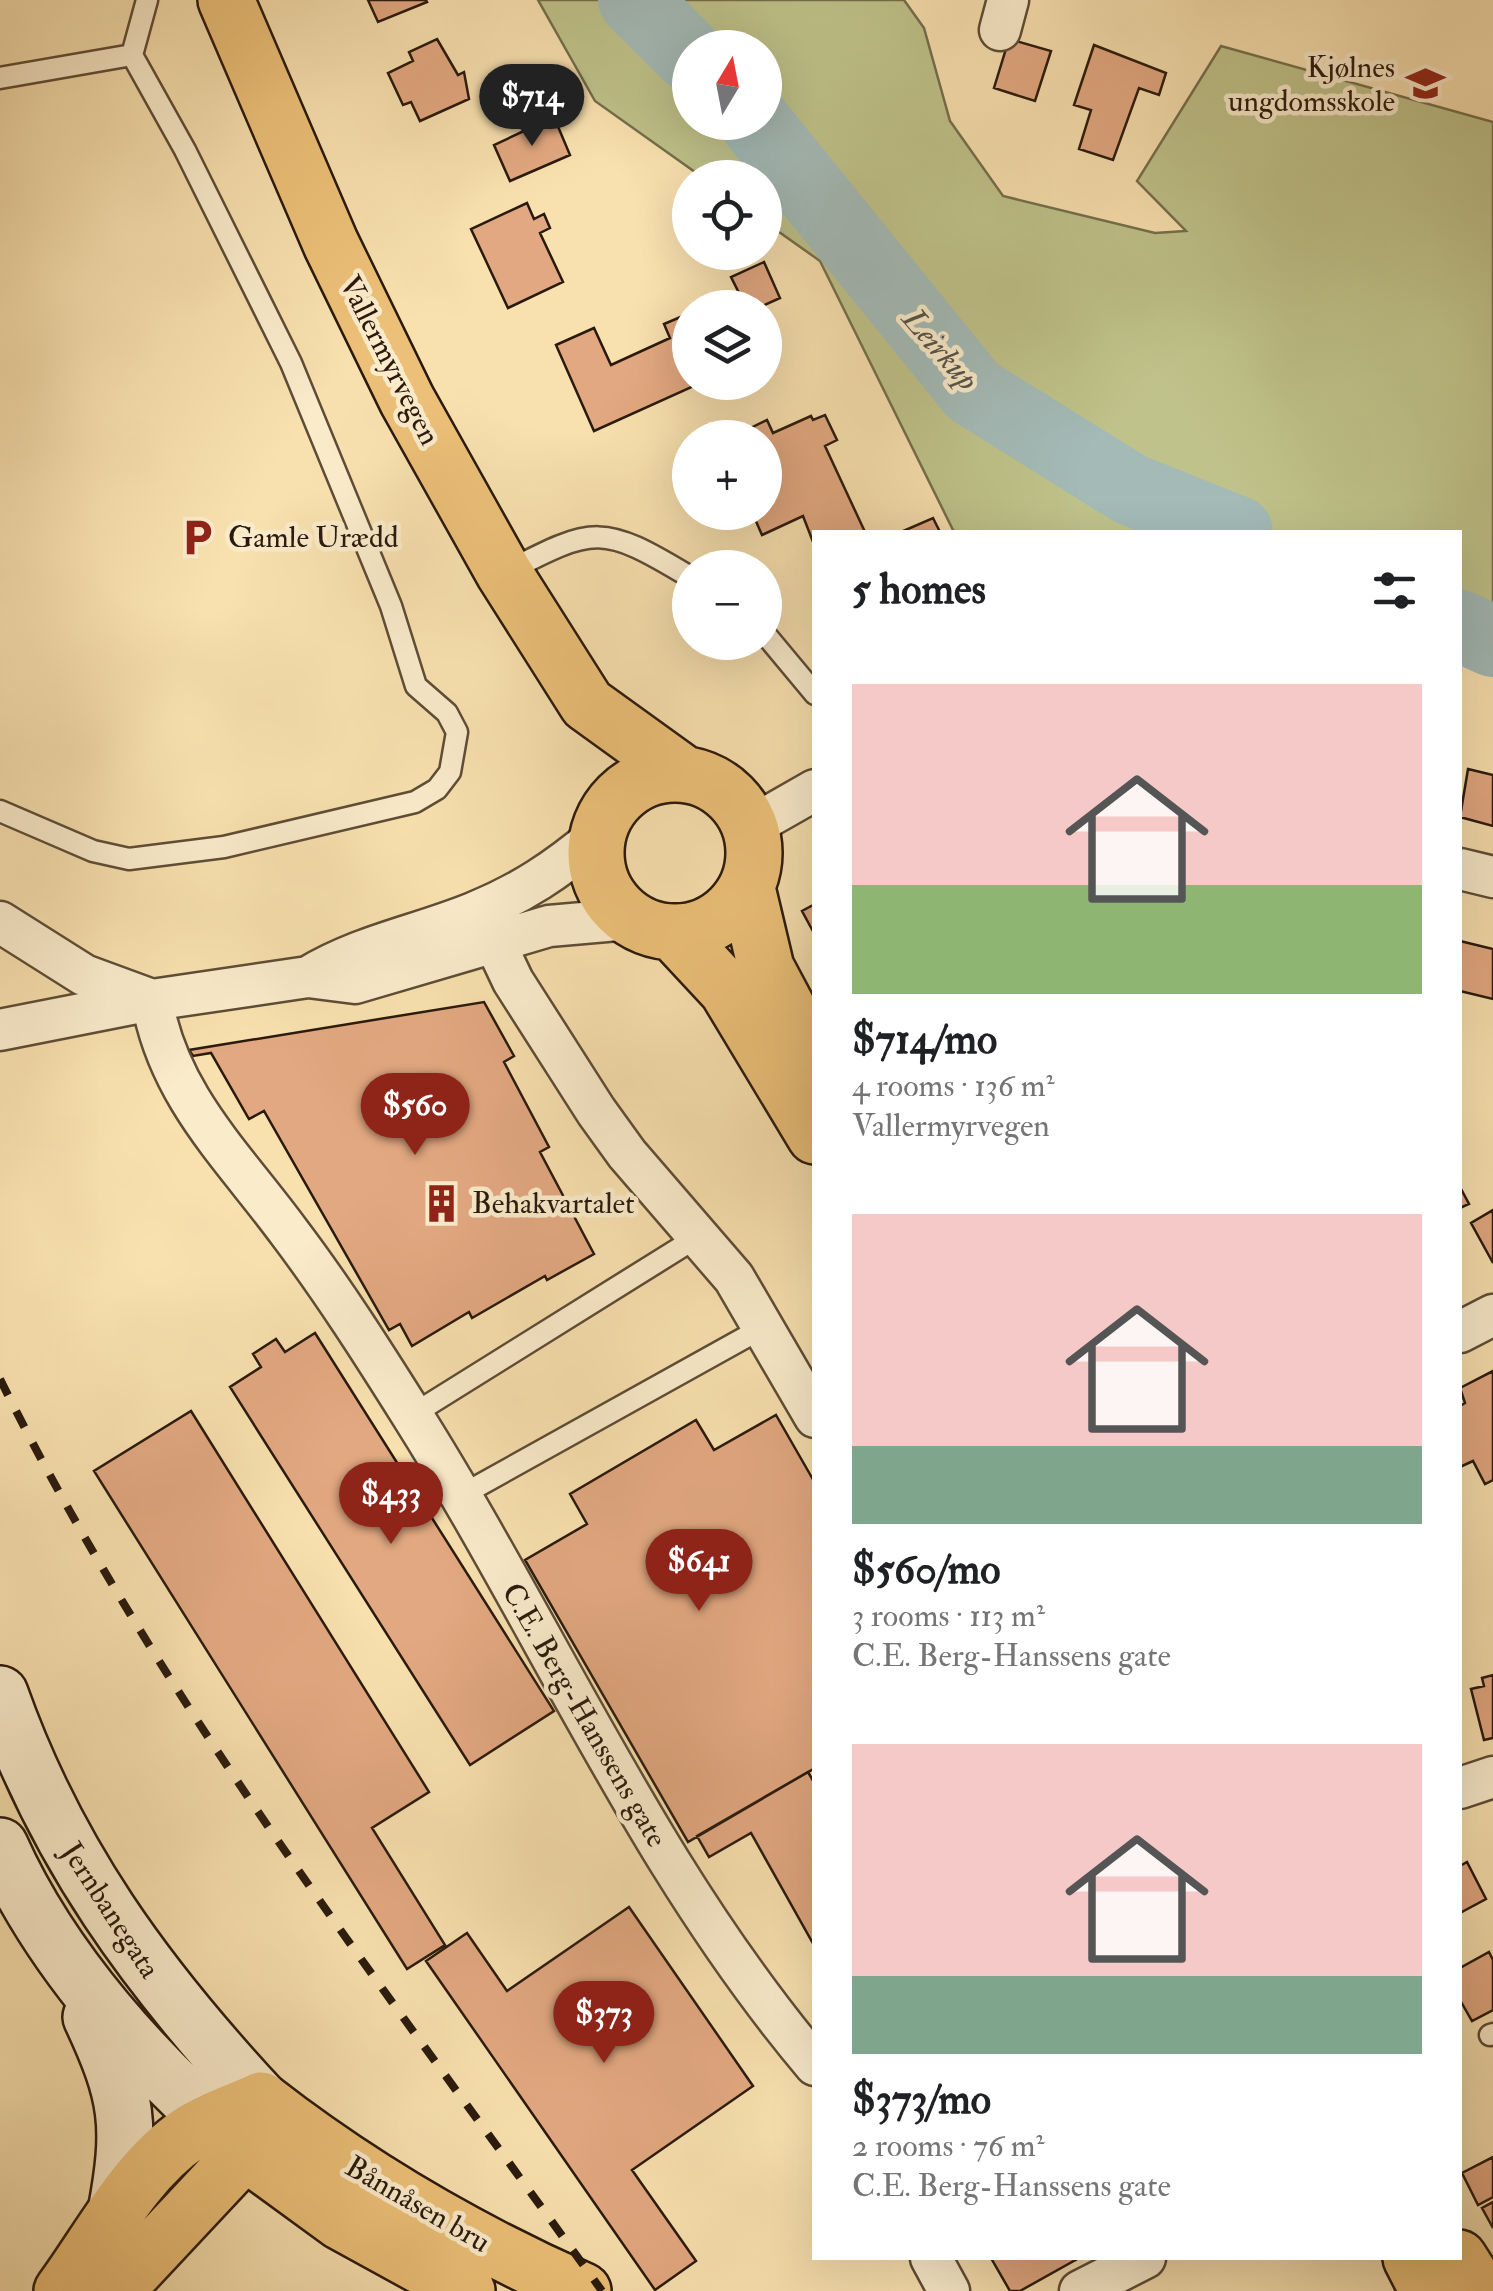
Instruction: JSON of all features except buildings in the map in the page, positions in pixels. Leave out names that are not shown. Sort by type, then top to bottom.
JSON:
[{"type":"main road","name":"Vallermyrvegen","points":[[226,0],[330,244],[408,400],[504,572],[587,704],[684,774]]},
{"type":"main road","name":"Vallermyrvegen","points":[[587,704],[601,825]]},
{"type":"main road","points":[[652,926],[718,920],[747,888],[754,869],[750,827],[726,792],[684,774],[662,774],[620,795],[601,825],[594,859],[600,882],[612,903],[652,926],[727,990],[812,1131]]},
{"type":"main road","points":[[747,888],[766,968],[812,1054]]},
{"type":"main road","points":[[114,2291],[228,2137],[261,2100]]},
{"type":"main road","name":"Jernbanegata","points":[[261,2100],[299,2162]]},
{"type":"main road","points":[[62,2291],[116,2212],[170,2150],[228,2137]]},
{"type":"main road","name":"Jernbanegata","points":[[228,2137],[299,2162]]},
{"type":"main road","name":"Bånnåsen bru","points":[[299,2162],[386,2249],[467,2291]]},
{"type":"main road","name":"Bånnåsen bru","points":[[299,2162],[443,2223],[584,2291]]},
{"type":"main road","points":[[1391,2260],[1402,2291]]},
{"type":"main road","points":[[1412,2260],[1428,2291]]},
{"type":"main road","points":[[1460,2260],[1480,2291]]},
{"type":"street","points":[[750,827],[812,792]]},
{"type":"street","points":[[308,977],[346,954],[472,913],[533,886],[601,825]]},
{"type":"street","points":[[1462,869],[1493,877]]},
{"type":"street","points":[[0,922],[84,975],[152,1000]]},
{"type":"street","points":[[0,1030],[152,1000],[308,977],[356,984],[549,926],[652,926]]},
{"type":"street","points":[[494,941],[513,981],[596,1111],[626,1154],[734,1278],[812,1412]]},
{"type":"street","name":"C.E. Berg-Hanssens gate","points":[[152,1000],[160,1044],[172,1073],[240,1172],[289,1231],[412,1415],[604,1756],[761,2001],[812,2061]]},
{"type":"street","points":[[1462,1331],[1493,1315]]},
{"type":"street","name":"Jernbanegata","points":[[0,1694],[17,1741],[83,1876],[184,2017],[261,2100]]},
{"type":"street","points":[[1462,1787],[1493,1777]]},
{"type":"street","name":"Jernbanegata","points":[[0,1846],[60,1951],[138,2048],[228,2137]]},
{"type":"street","points":[[60,1951],[120,2087],[127,2153],[116,2212]]},
{"type":"street","points":[[933,2260],[949,2291]]},
{"type":"street","points":[[1080,2291],[1142,2260]]},
{"type":"lane","points":[[0,811],[114,857],[224,847],[415,802],[438,788],[450,772],[456,749],[457,732],[447,713],[416,686],[392,606],[292,363],[185,150],[132,55],[147,0]]},
{"type":"lane","points":[[0,78],[132,55]]},
{"type":"lane","points":[[504,572],[573,537],[606,536],[645,550],[672,566]]},
{"type":"lane","points":[[782,654],[812,690]]},
{"type":"lane","points":[[412,1415],[699,1236]]},
{"type":"lane","points":[[460,1496],[764,1327]]},
{"type":"green space","points":[[538,0],[904,0],[924,28],[950,121],[1003,196],[1155,233],[1186,231],[1137,181],[1221,46],[1493,122],[1493,670],[1462,663],[1462,530],[953,530],[820,261],[782,234],[782,160],[678,160],[595,101]]},
{"type":"waterway","name":"Leirkup","points":[[634,0],[672,38]]},
{"type":"waterway","name":"Leirkup","points":[[770,140],[973,391],[1130,489],[1232,530]]},
{"type":"waterway","name":"Leirkup","points":[[1462,627],[1493,641]]},
{"type":"railway","points":[[0,1379],[63,1500],[206,1733],[361,1959],[602,2291]]},
{"type":"place","name":"Kjølnes ungdomsskole","points":[[1425,84]]},
{"type":"place","name":"Gamle Urædd","points":[[198,537]]},
{"type":"place","name":"Behakvartalet","points":[[442,1203]]}]
